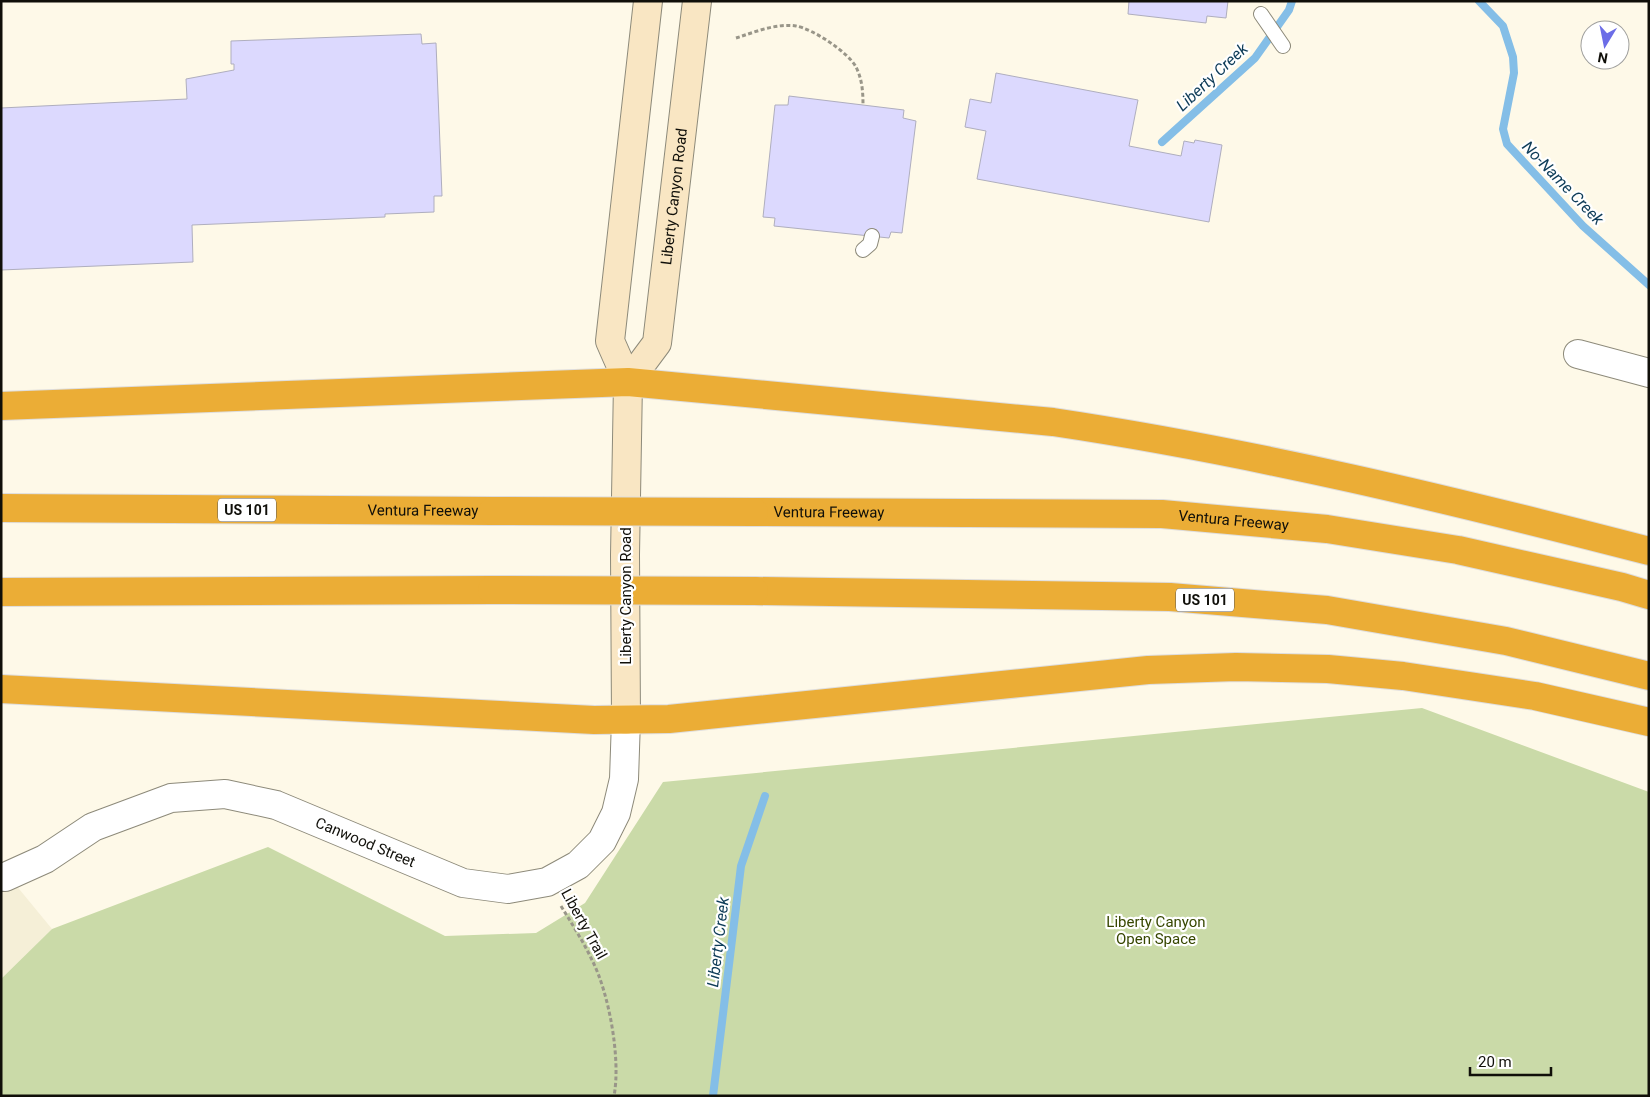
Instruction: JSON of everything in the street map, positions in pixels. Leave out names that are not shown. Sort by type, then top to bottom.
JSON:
[{"type":"highway","points":[[1,406],[628,382],[1053,422],[1116,432],[1298,466],[1649,551]]},
{"type":"highway","name":"Ventura Freeway","points":[[1,508],[1162,514],[1327,529],[1458,550],[1622,587],[1649,595]]},
{"type":"highway","name":"US 101","points":[[1,592],[754,591],[1170,597],[1327,610],[1506,641],[1649,676]]},
{"type":"highway","points":[[1,689],[594,720],[626,720],[669,718],[1148,670],[1236,667],[1328,669],[1448,682],[1535,696],[1649,722]]},
{"type":"street","name":"Liberty Canyon Road","points":[[626,720],[628,382],[610,341],[648,1]]},
{"type":"street","name":"Liberty Canyon Road","points":[[628,382],[657,343],[697,1]]},
{"type":"street","points":[[1578,354],[1649,373]]},
{"type":"street","name":"Canwood Street","points":[[3,877],[45,859],[93,827],[110,820],[171,798],[226,794],[276,805],[463,883],[508,889],[547,882],[578,865],[602,841],[616,814],[624,779],[626,720]]},
{"type":"lane","points":[[1262,15],[1283,46]]},
{"type":"lane","points":[[863,250],[870,244],[872,236]]},
{"type":"path","points":[[736,38],[770,27],[797,26],[826,38],[855,64],[861,79],[863,104]]},
{"type":"path","name":"Liberty Trail","points":[[547,882],[593,961],[609,1007],[615,1049],[617,1082],[614,1096]]},
{"type":"shaded area","points":[[1,867],[52,929],[1,979]]},
{"type":"green space","name":"Liberty Canyon Open Space","points":[[1422,708],[1649,792],[1649,1096],[1,1096],[1,979],[52,929],[268,847],[445,936],[536,933],[585,903],[663,782]]},
{"type":"building","points":[[1129,1],[1228,1],[1226,18],[1207,16],[1206,23],[1128,14]]},
{"type":"building","points":[[421,34],[422,44],[436,43],[442,196],[434,196],[434,212],[385,214],[385,217],[192,225],[193,262],[1,270],[1,108],[187,99],[186,79],[234,70],[234,64],[231,64],[231,41]]},
{"type":"building","points":[[996,73],[1138,100],[1129,146],[1181,156],[1184,141],[1194,143],[1195,140],[1222,145],[1209,222],[977,179],[986,131],[965,127],[970,99],[991,103]]},
{"type":"building","points":[[789,96],[904,110],[903,118],[916,121],[902,233],[891,232],[889,238],[774,226],[775,218],[763,217],[775,105],[788,105]]},
{"type":"waterway","name":"Liberty Creek","points":[[1162,142],[1255,58],[1289,10],[1292,1]]},
{"type":"waterway","name":"No-Name Creek","points":[[1479,1],[1503,26],[1513,57],[1514,73],[1503,129],[1507,144],[1583,226],[1649,285]]},
{"type":"waterway","name":"Liberty Creek","points":[[713,1096],[741,866],[765,796]]}]
